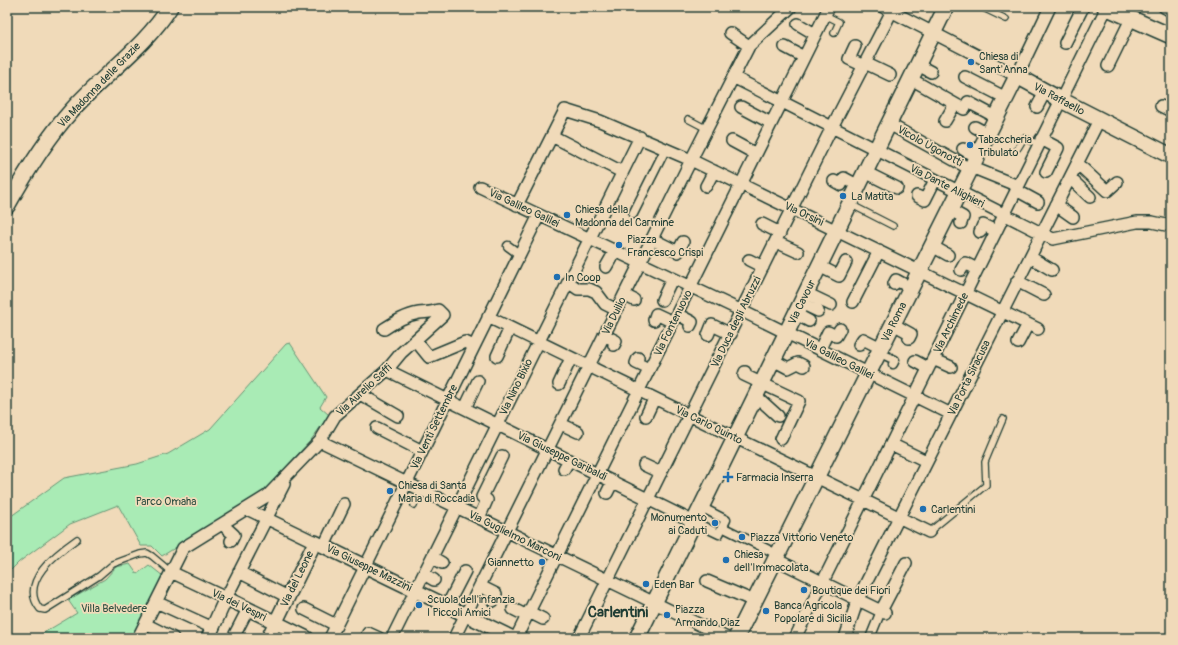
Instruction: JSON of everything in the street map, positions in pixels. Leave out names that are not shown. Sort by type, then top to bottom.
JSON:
[{"type":"main road","name":"Via Madonna delle Grazie","points":[[7,206],[27,169],[72,110],[130,54],[170,7]]},
{"type":"main road","name":"Via Cavour","points":[[637,638],[652,599],[694,522],[786,332],[911,79],[921,62],[946,7]]},
{"type":"main road","points":[[1106,7],[1132,20],[1171,36]]},
{"type":"main road","name":"Via Raffaello","points":[[1017,76],[1099,120],[1170,152]]},
{"type":"main road","name":"Via Roma","points":[[733,637],[754,601],[973,164],[982,130],[996,117],[1017,76]]},
{"type":"street","name":"Via Duilio","points":[[454,638],[733,77],[750,46],[791,7]]},
{"type":"street","name":"Via Roma","points":[[1017,76],[1050,7]]},
{"type":"street","points":[[1065,43],[1082,7]]},
{"type":"street","name":"Via Archimede","points":[[795,638],[1106,7]]},
{"type":"street","points":[[1164,7],[1171,11]]},
{"type":"street","name":"Via Raffaello","points":[[890,9],[1017,76]]},
{"type":"street","name":"Via Duca degli Abruzzi","points":[[579,638],[731,334],[832,127],[865,64],[890,9]]},
{"type":"street","name":"Via Fontenuovo","points":[[515,638],[597,474],[606,447],[638,391],[827,11]]},
{"type":"street","points":[[1108,66],[1132,20]]},
{"type":"street","points":[[798,24],[815,34]]},
{"type":"street","points":[[730,33],[750,46]]},
{"type":"street","points":[[855,46],[849,59],[890,75]]},
{"type":"street","points":[[785,47],[804,57]]},
{"type":"street","name":"Via Dante Alighieri","points":[[733,77],[1053,239],[1060,239],[1137,222],[1152,222],[1171,226]]},
{"type":"street","points":[[965,77],[1006,98]]},
{"type":"street","points":[[911,79],[964,109],[968,102],[996,117]]},
{"type":"street","points":[[1037,107],[1045,92]]},
{"type":"street","points":[[945,121],[955,104]]},
{"type":"street","points":[[1161,106],[1171,111]]},
{"type":"street","points":[[741,107],[771,123]]},
{"type":"street","name":"Via Orsini","points":[[552,136],[565,110],[600,121],[666,148],[1038,329]]},
{"type":"street","name":"Via Porta Siracusa","points":[[845,638],[858,599],[1001,311],[1078,164],[1099,120]]},
{"type":"street","name":"Vicolo Ugonotti","points":[[889,124],[973,164]]},
{"type":"street","points":[[517,205],[552,136],[622,172]]},
{"type":"street","name":"Via Nino Bixio","points":[[392,638],[640,137]]},
{"type":"street","points":[[732,141],[756,154]]},
{"type":"street","points":[[1040,142],[1058,148],[1046,172]]},
{"type":"street","points":[[633,214],[666,148]]},
{"type":"street","points":[[963,149],[973,164],[1017,188],[1038,202]]},
{"type":"street","points":[[1078,164],[1107,191],[1117,182]]},
{"type":"street","points":[[706,186],[714,171]]},
{"type":"street","points":[[865,172],[897,188]]},
{"type":"street","points":[[834,181],[841,185],[844,178],[859,186]]},
{"type":"street","points":[[1070,179],[1090,197]]},
{"type":"street","points":[[917,196],[926,200],[935,180]]},
{"type":"street","name":"Via Galileo Galilei","points":[[480,187],[786,332],[951,414]]},
{"type":"street","points":[[1056,205],[1073,217]]},
{"type":"street","points":[[950,210],[963,217],[961,223]]},
{"type":"street","name":"Via Venti Settembre","points":[[330,638],[539,215]]},
{"type":"street","points":[[762,224],[798,252]]},
{"type":"street","points":[[980,232],[983,225],[996,231]]},
{"type":"street","points":[[652,239],[678,252],[683,242]]},
{"type":"street","points":[[508,246],[519,254]]},
{"type":"street","points":[[932,246],[948,255]]},
{"type":"street","points":[[606,267],[615,251]]},
{"type":"street","points":[[853,302],[879,251]]},
{"type":"street","points":[[1030,257],[1052,270]]},
{"type":"street","points":[[750,260],[763,268]]},
{"type":"street","points":[[819,266],[839,276],[846,262]]},
{"type":"street","points":[[961,270],[965,263],[977,269]]},
{"type":"street","points":[[662,300],[672,279]]},
{"type":"street","points":[[894,284],[896,280],[911,288]]},
{"type":"street","points":[[1017,281],[1044,295]]},
{"type":"street","points":[[568,282],[578,289],[589,289],[596,292],[605,304],[617,310]]},
{"type":"street","points":[[624,295],[634,300]]},
{"type":"street","points":[[801,303],[832,305]]},
{"type":"street","points":[[801,303],[818,311]]},
{"type":"street","points":[[801,303],[810,321]]},
{"type":"street","name":"Via Aurelio Saffi","points":[[138,638],[183,548],[267,496],[320,441],[335,416],[387,370],[401,353],[443,315],[438,310],[430,314],[421,312],[402,318],[384,329]]},
{"type":"street","points":[[654,320],[656,314],[692,322],[690,326]]},
{"type":"street","name":"Via Carlo Quinto","points":[[488,317],[588,367],[930,532]]},
{"type":"street","points":[[893,324],[911,334],[909,338]]},
{"type":"street","points":[[1018,343],[1028,324]]},
{"type":"street","points":[[708,335],[712,325],[731,334]]},
{"type":"street","points":[[497,356],[510,328]]},
{"type":"street","points":[[820,349],[828,332],[836,336],[840,329]]},
{"type":"street","points":[[604,335],[616,341],[614,345]]},
{"type":"street","points":[[859,346],[863,339],[895,360],[893,364]]},
{"type":"street","points":[[416,341],[429,357],[464,342],[474,346]]},
{"type":"street","points":[[559,384],[571,358]]},
{"type":"street","points":[[638,358],[636,363],[649,369]]},
{"type":"street","points":[[773,360],[788,368],[798,363],[804,366]]},
{"type":"street","points":[[915,362],[951,368]]},
{"type":"street","name":"Via Giuseppe Garibaldi","points":[[387,370],[548,450],[567,465],[597,474],[694,522]]},
{"type":"street","points":[[745,372],[744,375],[758,390],[778,416]]},
{"type":"street","points":[[465,408],[478,381]]},
{"type":"street","points":[[758,390],[798,402],[781,439]]},
{"type":"street","points":[[360,394],[398,416]]},
{"type":"street","points":[[646,416],[654,399]]},
{"type":"street","points":[[561,424],[578,432]]},
{"type":"street","points":[[377,428],[422,451]]},
{"type":"street","name":"Via Guglielmo Marconi","points":[[320,441],[557,556],[733,637]]},
{"type":"street","points":[[891,444],[926,461]]},
{"type":"street","points":[[478,518],[487,500],[482,497],[502,456]]},
{"type":"street","points":[[644,465],[661,473]]},
{"type":"street","points":[[156,602],[210,633],[265,518],[289,474]]},
{"type":"street","points":[[607,493],[612,481]]},
{"type":"street","points":[[320,544],[344,504]]},
{"type":"street","points":[[694,522],[719,534],[726,520],[701,507]]},
{"type":"street","name":"Via Giuseppe Mazzini","points":[[247,509],[515,638]]},
{"type":"street","points":[[222,524],[234,535],[231,541]]},
{"type":"street","points":[[722,527],[822,582],[883,612]]},
{"type":"street","name":"Via del Leone","points":[[268,638],[288,597],[320,544]]},
{"type":"street","points":[[432,557],[442,563]]},
{"type":"street","points":[[870,638],[906,563]]},
{"type":"street","points":[[447,606],[465,571]]},
{"type":"street","name":"Via dei Vespri","points":[[171,572],[307,638]]},
{"type":"street","points":[[239,572],[288,597]]},
{"type":"street","points":[[424,574],[434,580]]},
{"type":"street","points":[[707,581],[754,601]]},
{"type":"street","points":[[480,586],[496,594],[493,600]]},
{"type":"street","points":[[233,638],[248,609]]},
{"type":"street","points":[[304,609],[336,626]]},
{"type":"street","points":[[513,609],[542,619]]},
{"type":"street","points":[[145,624],[173,638]]},
{"type":"street","points":[[365,638],[368,633],[379,638]]},
{"type":"lane","points":[[981,7],[1006,19]]},
{"type":"lane","points":[[827,11],[839,22],[834,33]]},
{"type":"lane","points":[[688,119],[707,129]]},
{"type":"lane","points":[[1018,148],[1024,138],[1040,142]]},
{"type":"lane","points":[[850,204],[893,226]]},
{"type":"lane","points":[[930,532],[986,485],[985,462],[1003,419]]},
{"type":"lane","points":[[414,505],[421,490]]},
{"type":"lane","points":[[77,539],[58,552],[41,572],[33,586],[32,595],[40,609],[44,610],[99,576],[113,564],[140,554],[147,553],[171,572]]},
{"type":"green space","name":"Parco Omaha","points":[[290,343],[326,397],[320,407],[329,415],[311,440],[260,495],[162,556],[152,546],[141,546],[118,505],[70,524],[19,562],[7,574],[7,519],[64,478],[137,464],[168,454],[210,429],[286,344]]},
{"type":"green space","name":"Villa Belvedere","points":[[130,564],[137,574],[149,565],[163,576],[132,638],[35,638],[77,613],[68,600],[105,579],[116,567]]},
{"type":"place","name":"Chiesa di Sant'Anna","points":[[971,62]]},
{"type":"place","name":"Tabaccheria Tribulato","points":[[970,145]]},
{"type":"place","name":"La Matita","points":[[843,196]]},
{"type":"place","name":"Chiesa della Madonna del Carmine","points":[[567,215]]},
{"type":"place","name":"Piazza Francesco Crispi","points":[[619,245]]},
{"type":"place","name":"In Coop","points":[[557,277]]},
{"type":"place","name":"Farmacia Inserra","points":[[728,477]]},
{"type":"place","name":"Chiesa di Santa Maria di Roccadia","points":[[390,491]]},
{"type":"place","name":"Carlentini","points":[[923,509]]},
{"type":"place","name":"Monumento ai Caduti","points":[[715,523]]},
{"type":"place","name":"Piazza Vittorio Veneto","points":[[742,537]]},
{"type":"place","name":"Chiesa dell'Immacolata","points":[[726,560]]},
{"type":"place","name":"Giannetto","points":[[542,562]]},
{"type":"place","name":"Eden Bar","points":[[646,584]]},
{"type":"place","name":"Boutique dei Fiori","points":[[804,590]]},
{"type":"place","name":"Scuola dell'infanzia I Piccoli Amici","points":[[419,605]]},
{"type":"place","name":"Banca Agricola Popolare di Sicilia","points":[[766,611]]},
{"type":"place","name":"Piazza Armando Diaz","points":[[667,615]]},
{"type":"district","name":"Carlentini","points":[[618,612]]}]
